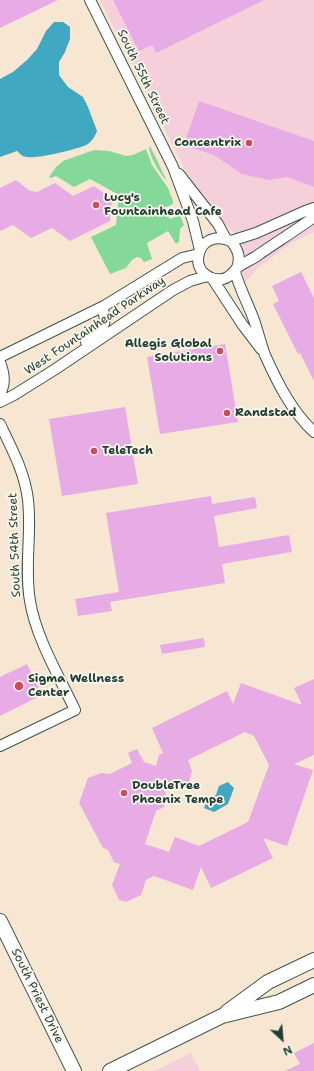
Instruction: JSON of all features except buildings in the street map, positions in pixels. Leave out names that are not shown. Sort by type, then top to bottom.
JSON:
[{"type":"main road","name":"South Priest Drive","points":[[0,920],[74,1071]]},
{"type":"main road","points":[[110,1071],[222,1016],[268,982],[314,960]]},
{"type":"main road","points":[[222,1016],[279,1002],[314,985]]},
{"type":"street","name":"South 55th Street","points":[[90,0],[173,166],[193,222],[199,252]]},
{"type":"street","name":"South 55th Street","points":[[173,166],[229,240]]},
{"type":"street","points":[[265,354],[209,277],[199,266],[199,252],[203,245],[212,239],[217,238],[229,240],[256,233],[314,208]]},
{"type":"street","points":[[209,277],[219,280],[228,277],[314,217]]},
{"type":"street","points":[[229,240],[239,254],[236,270],[265,354],[291,404],[314,432]]},
{"type":"street","name":"West Fountainhead Parkway","points":[[0,357],[102,307],[182,258],[199,252]]},
{"type":"street","name":"West Fountainhead Parkway","points":[[0,402],[14,395],[76,355],[173,290],[190,281],[209,277]]},
{"type":"street","points":[[76,355],[87,341],[103,326],[105,321],[102,307]]},
{"type":"street","points":[[0,362],[3,372],[4,386],[0,394]]},
{"type":"street","name":"South 54th Street","points":[[0,424],[18,462],[27,490],[29,510],[28,582],[34,620],[44,645],[75,710],[0,746]]},
{"type":"shaded area","points":[[100,0],[314,0],[314,232],[291,243],[259,267],[245,282],[233,232],[205,201],[189,178]]},
{"type":"shaded area","points":[[191,1053],[200,1071],[154,1071]]},
{"type":"green space","points":[[150,146],[166,179],[153,160],[149,148]]},
{"type":"green space","points":[[146,149],[152,165],[168,188],[173,201],[173,204],[164,208],[170,219],[180,215],[184,225],[180,229],[179,242],[176,244],[168,231],[147,243],[152,259],[144,262],[141,258],[137,257],[132,260],[126,268],[110,274],[91,237],[116,225],[119,195],[90,179],[74,187],[56,176],[51,178],[49,177],[56,167],[63,161],[94,150],[109,151],[126,156],[133,155]]},
{"type":"water","points":[[54,22],[63,22],[70,27],[70,39],[59,62],[59,75],[68,87],[83,97],[97,131],[94,138],[88,144],[68,151],[32,157],[24,156],[17,151],[0,157],[0,79],[13,72],[27,60],[37,49],[46,31]]},
{"type":"water","points":[[228,782],[234,788],[228,804],[214,812],[204,808],[208,798],[216,795],[219,786]]},
{"type":"place","name":"Concentrix","points":[[249,143]]},
{"type":"place","name":"Lucy's Fountainhead Cafe","points":[[96,205]]},
{"type":"place","name":"Allegis Global Solutions","points":[[220,351]]},
{"type":"place","name":"Randstad","points":[[227,413]]},
{"type":"place","name":"TeleTech","points":[[94,451]]},
{"type":"place","name":"Sigma Wellness Center","points":[[19,686]]},
{"type":"place","name":"DoubleTree Phoenix Tempe","points":[[124,793]]}]
